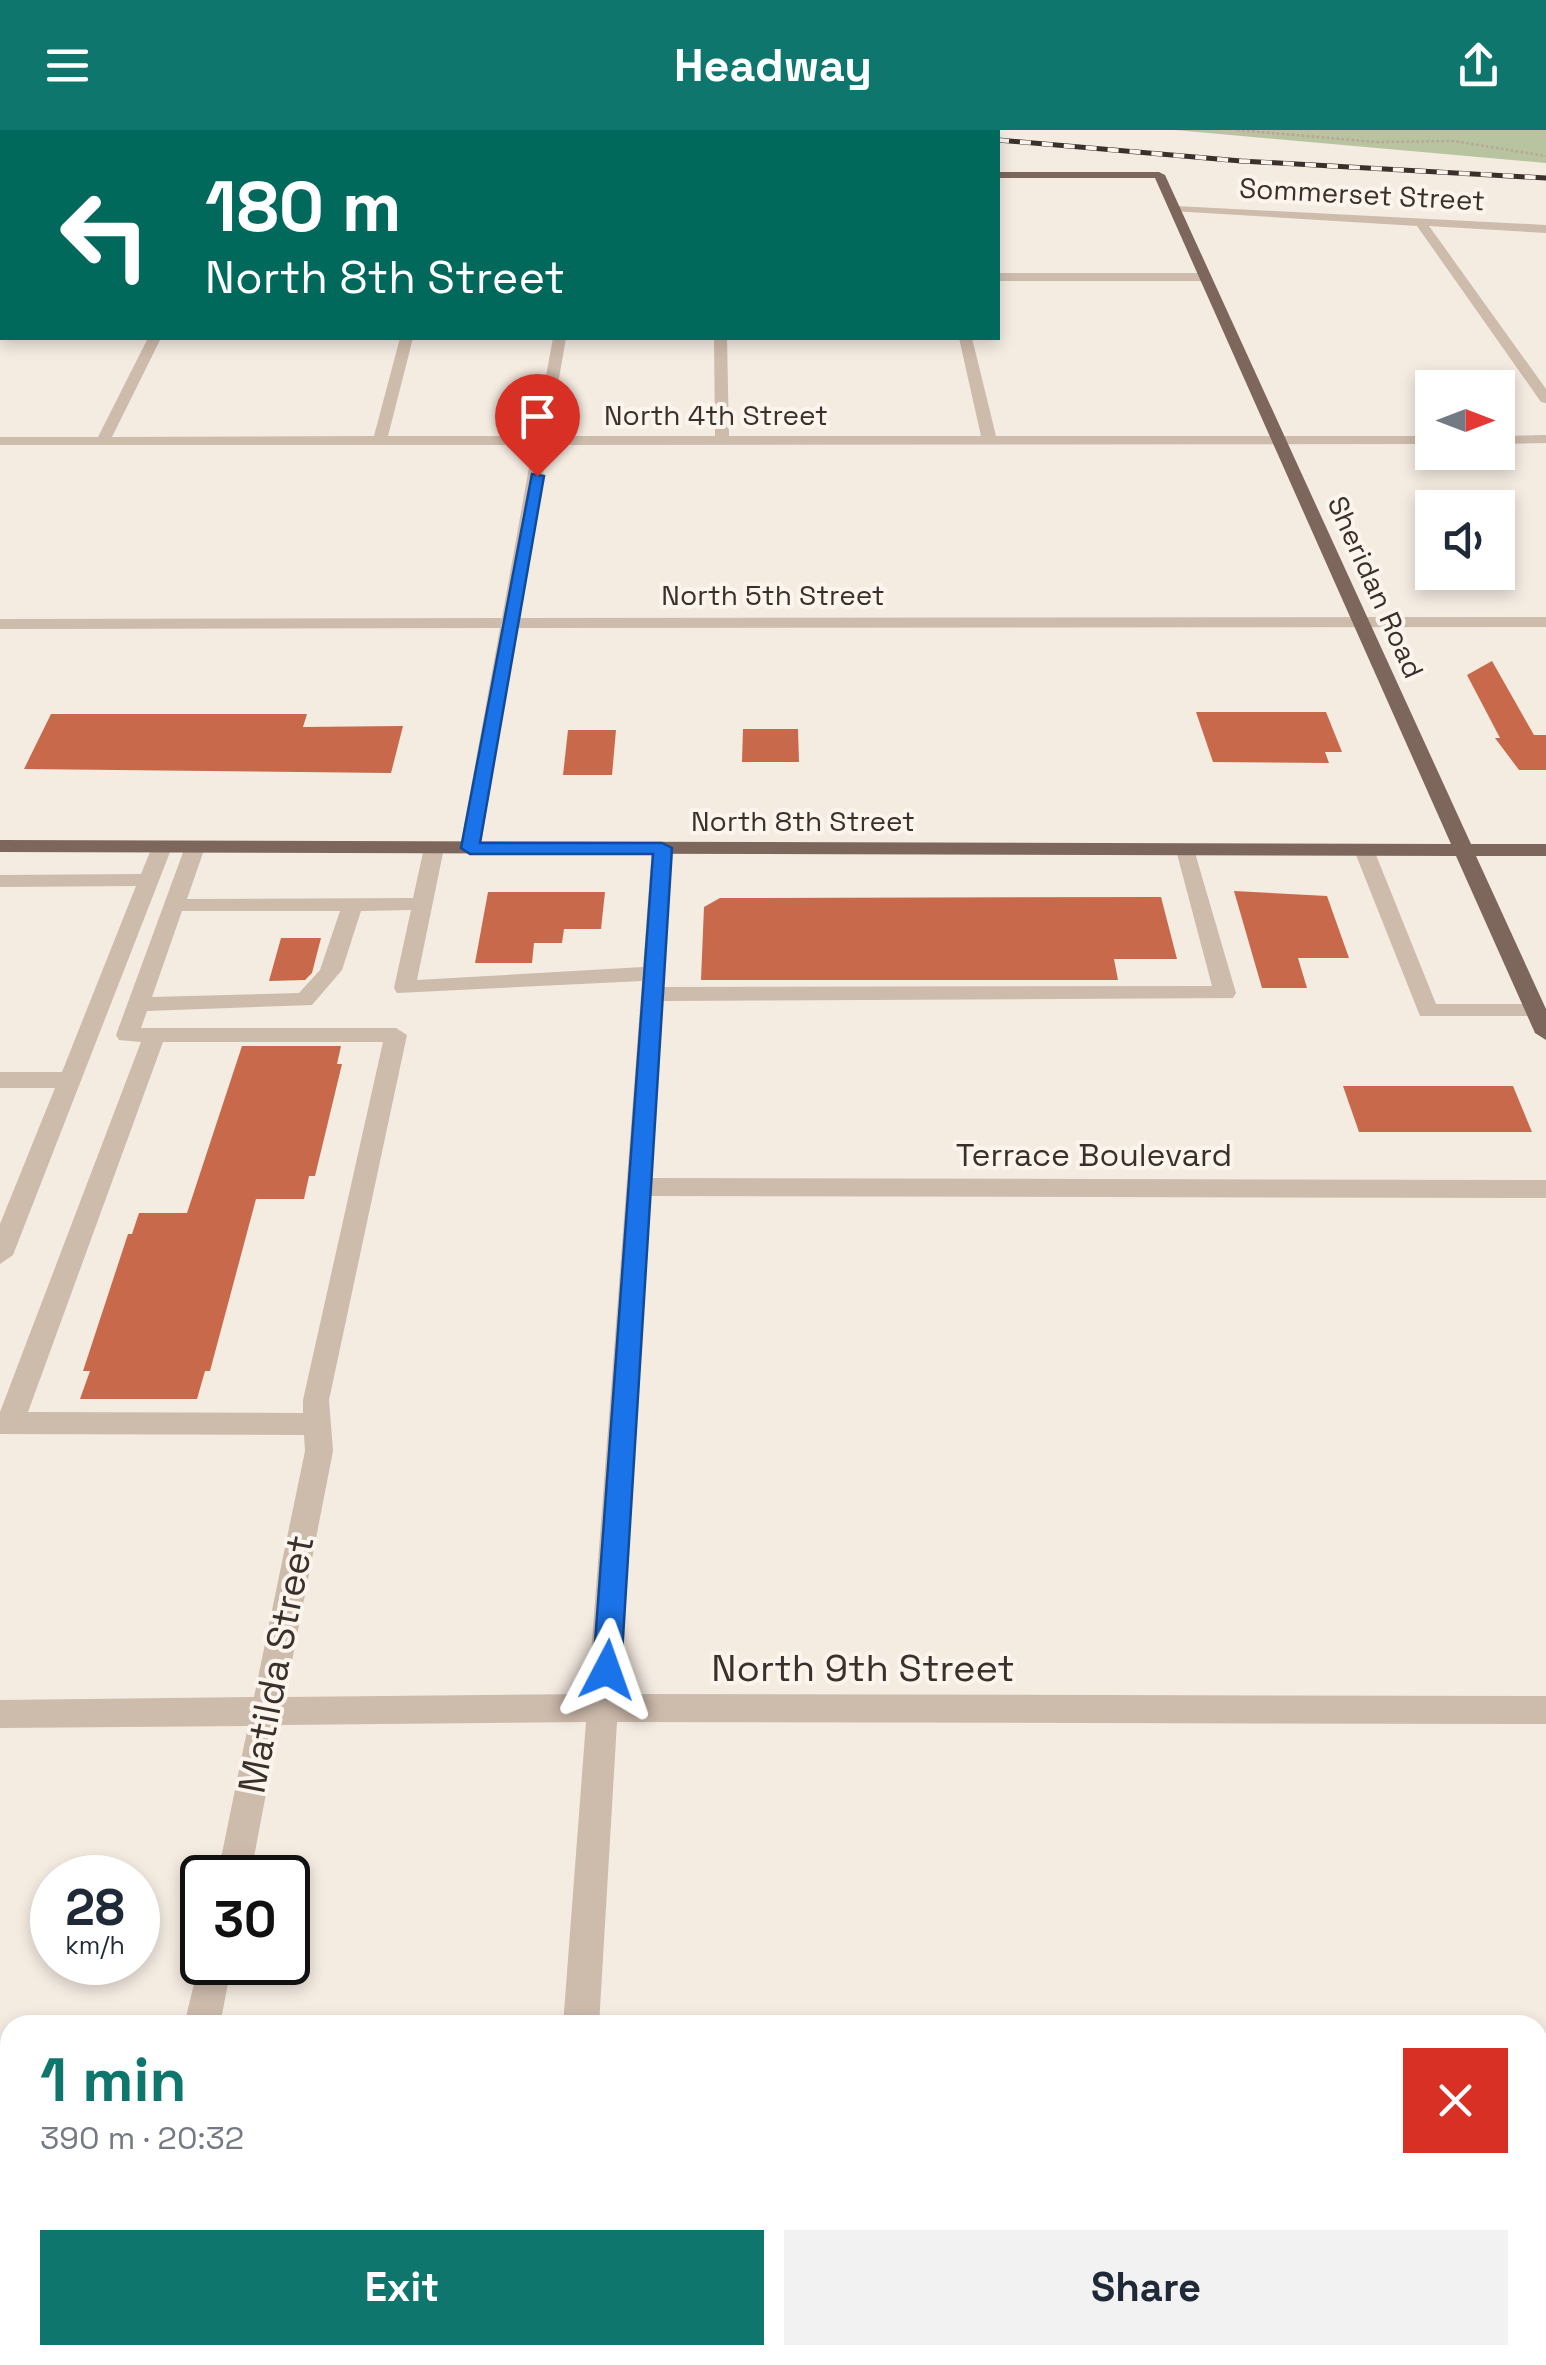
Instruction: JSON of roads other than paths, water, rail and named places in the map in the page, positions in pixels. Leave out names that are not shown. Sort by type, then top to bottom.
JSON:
[{"type":"main road","name":"Sheridan Road","points":[[1000,175],[1156,170],[1546,1033]]},
{"type":"main road","name":"North 8th Street","points":[[0,846],[1546,850]]},
{"type":"street","name":"Sommerset Street","points":[[1176,209],[1546,228]]},
{"type":"street","points":[[1421,223],[1546,399]]},
{"type":"street","points":[[1000,278],[1204,276]]},
{"type":"street","points":[[103,441],[153,340]]},
{"type":"street","points":[[380,440],[405,340]]},
{"type":"street","points":[[470,848],[559,340]]},
{"type":"street","points":[[720,340],[722,440]]},
{"type":"street","points":[[965,340],[989,439]]},
{"type":"street","name":"North 4th Street","points":[[0,441],[1415,440]]},
{"type":"street","points":[[1515,440],[1546,440]]},
{"type":"street","name":"North 5th Street","points":[[0,624],[1546,622]]},
{"type":"street","points":[[0,1256],[162,848]]},
{"type":"street","points":[[195,848],[128,1036],[155,1035],[5,1423],[318,1437]]},
{"type":"street","points":[[434,848],[405,988],[573,974],[655,984],[1225,993],[1186,850]]},
{"type":"street","points":[[583,2015],[642,1187],[662,848]]},
{"type":"street","points":[[1364,850],[1428,1011],[1536,1011]]},
{"type":"street","points":[[5,882],[149,880]]},
{"type":"street","points":[[175,904],[423,904]]},
{"type":"street","points":[[139,1004],[304,1000],[322,988],[331,973],[352,904]]},
{"type":"street","name":"Matilda Street","points":[[155,1035],[396,1036],[316,1400],[318,1437],[238,1855]]},
{"type":"street","points":[[0,1080],[70,1080]]},
{"type":"street","name":"Terrace Boulevard","points":[[642,1187],[1546,1189]]},
{"type":"street","name":"North 9th Street","points":[[0,1714],[604,1708],[1546,1710]]},
{"type":"street","points":[[204,2015],[210,1985]]},
{"type":"railway","points":[[1000,140],[1241,161],[1546,178]]}]
